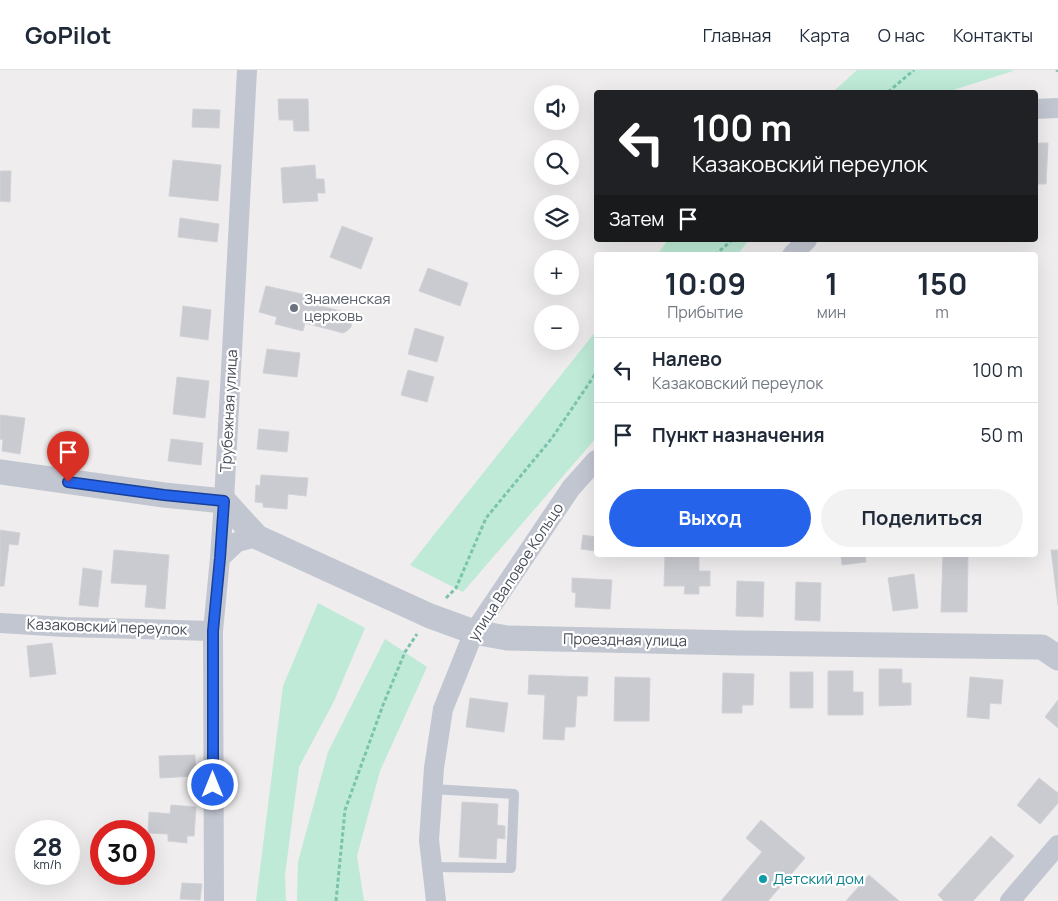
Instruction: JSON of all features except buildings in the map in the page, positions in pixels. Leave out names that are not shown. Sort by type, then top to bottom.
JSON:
[{"type":"street","name":"Трубежная улица","points":[[214,901],[213,631],[224,501],[247,70]]},
{"type":"street","points":[[1038,109],[1058,108]]},
{"type":"street","points":[[795,252],[805,242]]},
{"type":"street","name":"улица Валовое Кольцо","points":[[436,901],[429,840],[434,768],[443,710],[474,632],[571,488],[594,462]]},
{"type":"street","points":[[0,472],[164,495],[224,501]]},
{"type":"street","name":"Проездная улица","points":[[224,501],[256,537],[421,612],[474,632],[507,638],[1042,647],[1058,658]]},
{"type":"street","points":[[220,558],[237,542],[256,537]]},
{"type":"street","name":"Казаковский переулок","points":[[0,623],[65,627],[213,631]]},
{"type":"street","points":[[1010,901],[1058,845]]},
{"type":"lane","points":[[432,867],[511,868],[514,794],[433,789]]},
{"type":"path","points":[[890,90],[914,70]]},
{"type":"path","points":[[718,252],[730,242]]},
{"type":"green space","points":[[857,70],[1013,70],[953,90],[835,90]]},
{"type":"green space","points":[[667,242],[747,242],[739,252],[659,252]]},
{"type":"green space","points":[[594,334],[594,440],[463,592],[410,565]]},
{"type":"green space","points":[[318,603],[365,628],[334,701],[299,767],[285,875],[286,901],[256,901],[283,686]]},
{"type":"green space","points":[[385,639],[427,667],[380,771],[357,856],[364,901],[297,901],[298,862],[328,752]]},
{"type":"place","name":"Знаменская церковь","points":[[294,308]]},
{"type":"place","name":"Детский дом","points":[[763,879]]},
{"type":"route","points":[[68,482],[224,501],[213,631],[213,785]]}]
